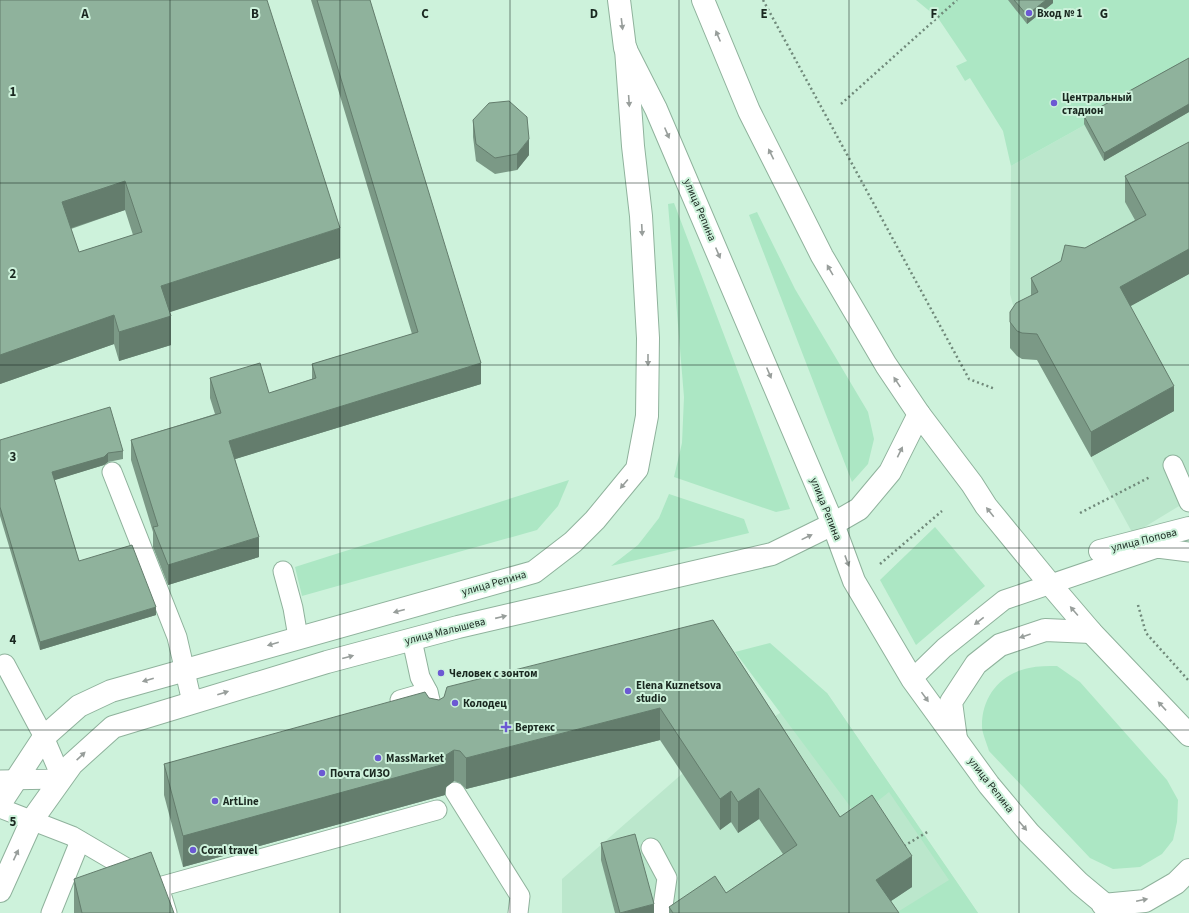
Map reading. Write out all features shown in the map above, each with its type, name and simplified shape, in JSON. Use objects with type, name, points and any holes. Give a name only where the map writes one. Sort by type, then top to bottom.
[{"type":"main road","name":"улица Репина","points":[[298,637],[534,572],[573,542],[595,520],[637,469],[647,416],[648,338],[641,216],[633,146],[626,48],[619,0]]},
{"type":"main road","points":[[703,0],[750,111],[822,256],[886,365],[918,414],[972,484],[986,506],[1050,584],[1091,632],[1189,735]]},
{"type":"main road","name":"улица Репина","points":[[626,48],[656,109],[833,524],[854,581],[912,679],[989,785],[1029,833],[1079,883],[1109,909]]},
{"type":"main road","name":"улица Малышева","points":[[0,891],[32,820],[72,764],[113,727],[327,662],[412,640],[772,554],[833,524],[859,509],[890,472],[918,414]]},
{"type":"main road","name":"улица Попова","points":[[1100,551],[1189,528]]},
{"type":"main road","points":[[956,740],[951,702],[976,664],[1000,645],[1045,630],[1091,632]]},
{"type":"main road","points":[[0,804],[7,780],[44,737],[79,706],[111,691],[298,637]]},
{"type":"main road","points":[[1109,909],[1145,901],[1176,883],[1189,870]]},
{"type":"lane","points":[[1173,465],[1189,502]]},
{"type":"lane","points":[[112,472],[177,637],[192,702]]},
{"type":"lane","points":[[912,679],[944,648],[1004,600],[1157,548],[1189,552]]},
{"type":"lane","points":[[283,571],[293,608],[298,637]]},
{"type":"lane","points":[[412,640],[420,677],[428,692],[436,721]]},
{"type":"lane","points":[[5,664],[44,737],[62,779],[7,780]]},
{"type":"lane","points":[[384,704],[428,692]]},
{"type":"lane","points":[[454,792],[520,896],[518,913]]},
{"type":"lane","points":[[0,808],[80,841],[158,887],[167,913]]},
{"type":"lane","points":[[158,887],[437,810]]},
{"type":"lane","points":[[51,913],[80,841]]},
{"type":"lane","points":[[651,848],[668,878],[662,913]]},
{"type":"path","points":[[763,0],[969,379],[995,388]]},
{"type":"path","points":[[841,104],[957,0]]},
{"type":"path","points":[[1080,513],[1173,465]]},
{"type":"path","points":[[880,564],[942,511]]},
{"type":"path","points":[[1138,605],[1146,633],[1189,681]]},
{"type":"path","points":[[903,847],[929,831]]},
{"type":"shaded area","name":"Центральный стадион","points":[[916,0],[1189,0],[1189,67],[1011,166],[1003,131],[970,78],[965,81],[956,66],[967,61],[938,18]]},
{"type":"shaded area","points":[[1189,67],[1189,500],[1133,534],[1036,357],[1017,356],[1010,348],[1010,337],[1019,326],[1010,294],[1011,166]]},
{"type":"shaded area","points":[[674,203],[790,509],[776,512],[674,477],[682,443],[684,397],[668,204]]},
{"type":"shaded area","points":[[757,212],[795,289],[868,412],[874,439],[868,464],[852,482],[749,215]]},
{"type":"shaded area","points":[[569,480],[558,506],[537,530],[302,596],[295,567]]},
{"type":"shaded area","points":[[669,494],[744,519],[749,533],[611,566],[638,545],[659,518]]},
{"type":"shaded area","points":[[935,527],[985,586],[916,645],[880,580]]},
{"type":"shaded area","points":[[770,643],[827,693],[978,913],[896,913],[949,880],[889,792],[858,817],[735,652]]},
{"type":"shaded area","points":[[1057,666],[1080,682],[1167,780],[1178,800],[1177,822],[1173,840],[1162,854],[1140,867],[1113,869],[1090,858],[989,751],[982,728],[985,706],[994,689],[1001,681],[1019,671],[1036,667]]},
{"type":"shaded area","points":[[804,686],[827,693],[978,913],[562,913],[562,879],[683,773],[780,713]]},
{"type":"building","points":[[0,0],[267,0],[340,228],[161,286],[171,316],[119,332],[114,315],[0,355]],"holes":[[[125,181],[142,232],[79,252],[62,202]]]},
{"type":"building","points":[[317,0],[370,0],[481,363],[229,441],[259,537],[168,565],[153,527],[158,526],[131,440],[221,413],[210,378],[260,363],[269,393],[316,378],[312,364],[418,332]]},
{"type":"building","points":[[1014,0],[1046,0],[1027,15]]},
{"type":"building","points":[[1189,58],[1189,104],[1104,153],[1084,116]]},
{"type":"building","points":[[509,101],[527,117],[529,139],[517,154],[495,158],[476,144],[473,120],[489,103]]},
{"type":"building","points":[[1189,142],[1189,249],[1120,287],[1174,386],[1091,432],[1037,334],[1022,333],[1017,331],[1010,322],[1010,312],[1016,303],[1038,292],[1031,278],[1061,261],[1065,245],[1085,248],[1146,215],[1125,176]]},
{"type":"building","points":[[110,407],[123,451],[108,453],[104,457],[52,472],[79,561],[132,545],[156,607],[40,642],[0,507],[0,440]]},
{"type":"building","points":[[713,620],[840,817],[872,795],[912,856],[876,880],[899,913],[673,913],[669,907],[715,876],[726,893],[797,845],[759,788],[738,802],[731,791],[720,799],[660,708],[466,758],[460,751],[454,750],[446,755],[445,764],[183,836],[164,764],[425,692],[429,698],[439,700],[444,697],[447,687]]},
{"type":"building","points":[[635,834],[654,904],[620,913],[601,843]]},
{"type":"building","points":[[151,852],[174,913],[82,913],[74,879]]},
{"type":"place","name":"Вход № 1","points":[[1029,13]]},
{"type":"place","name":"Центральный стадион","points":[[1054,103]]},
{"type":"place","name":"Человек с зонтом","points":[[441,673]]},
{"type":"place","name":"Elena Kuznetsova studio","points":[[628,691]]},
{"type":"place","name":"Колодец","points":[[455,703]]},
{"type":"place","name":"Вертекс","points":[[506,727]]},
{"type":"place","name":"MassMarket","points":[[378,758]]},
{"type":"place","name":"Почта СИЗО","points":[[322,773]]},
{"type":"place","name":"ArtLine","points":[[215,801]]},
{"type":"place","name":"Coral travel","points":[[193,850]]}]
